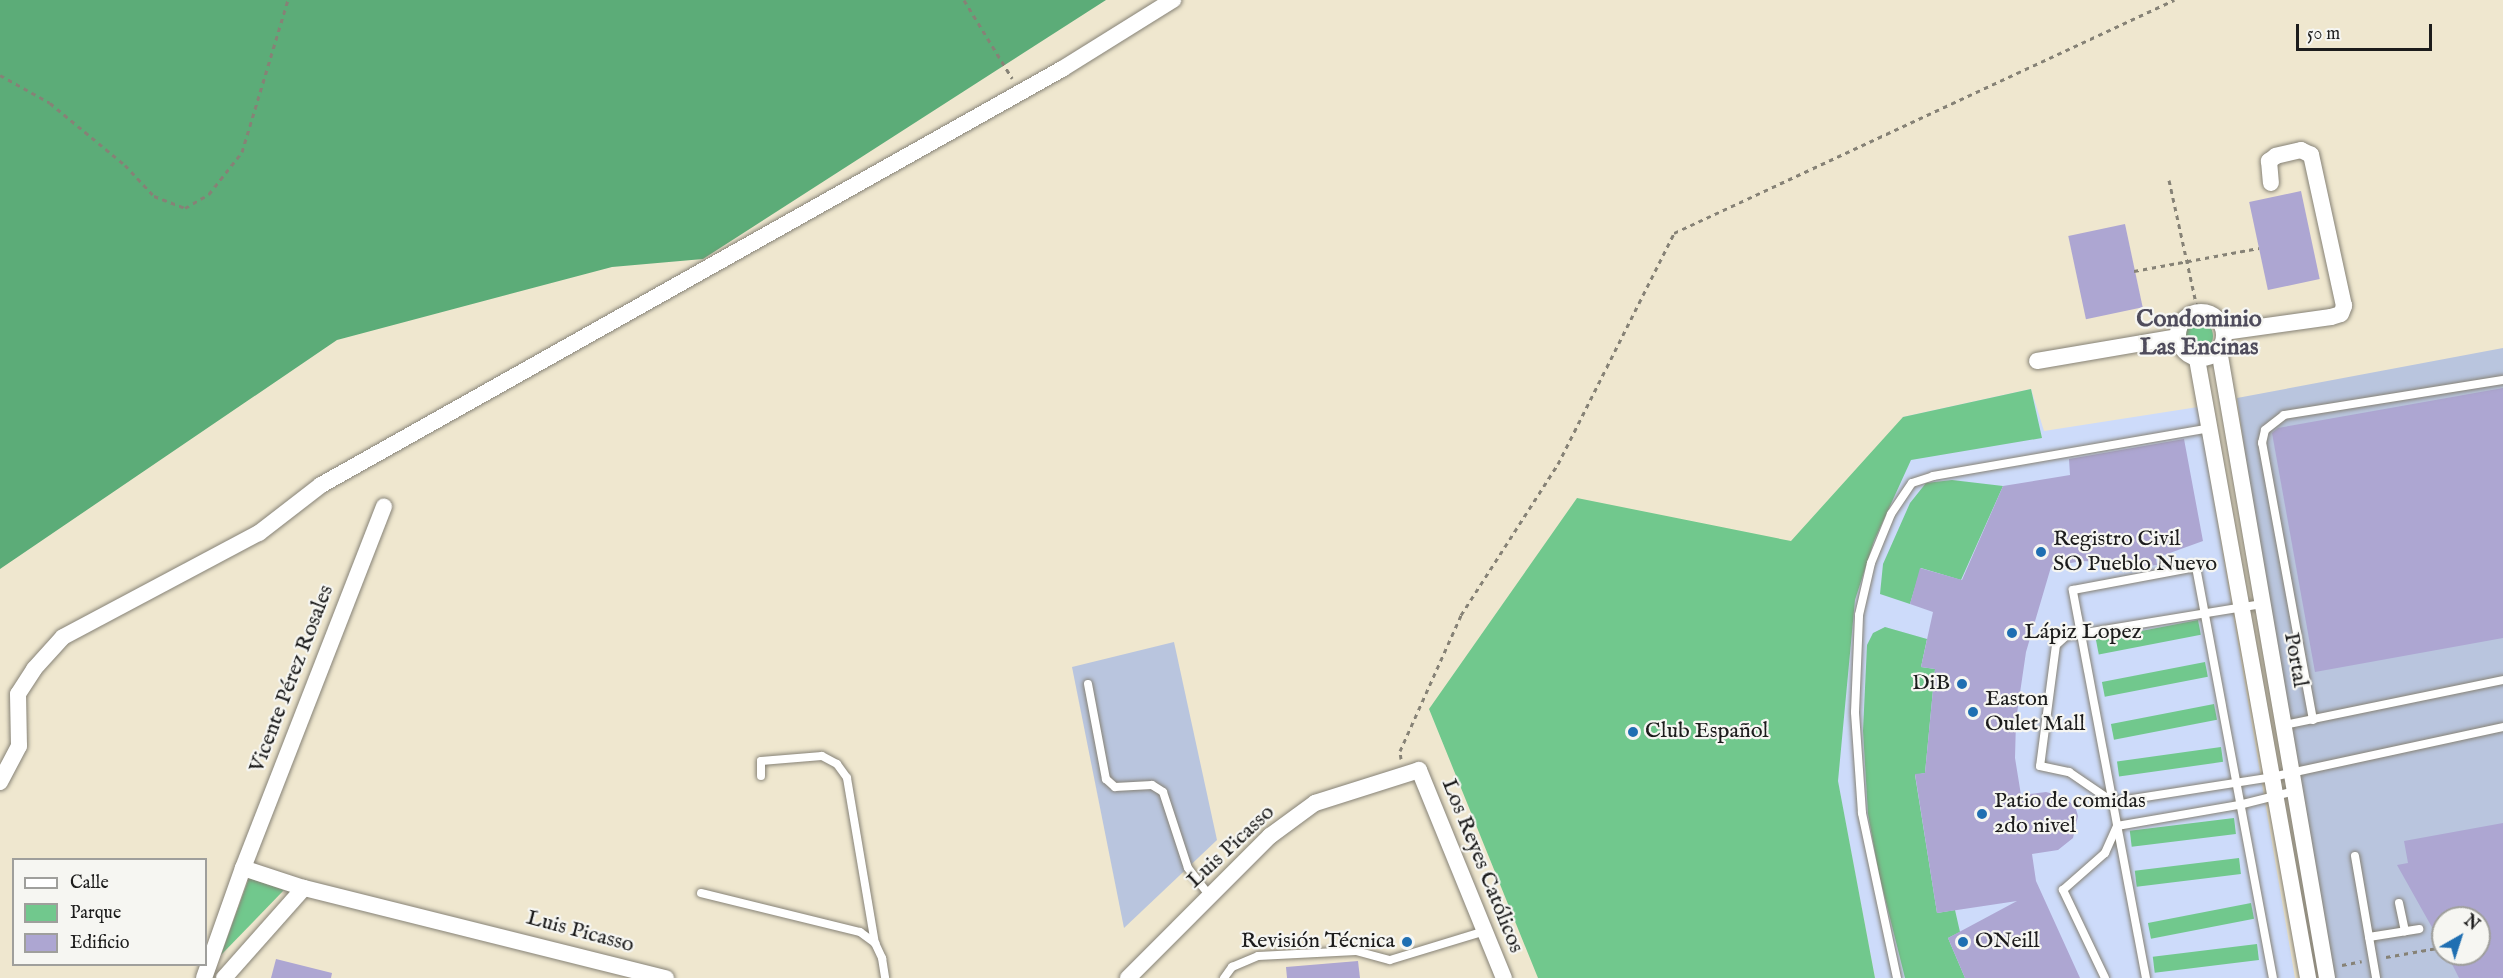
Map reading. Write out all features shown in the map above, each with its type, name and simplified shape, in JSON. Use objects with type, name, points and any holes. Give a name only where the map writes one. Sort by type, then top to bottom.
[{"type":"street","points":[[0,782],[19,746],[18,694],[34,669],[63,637],[259,533],[321,485],[490,387],[642,307],[1020,92],[1173,0]]},
{"type":"street","points":[[2219,350],[2211,357],[2197,359],[2185,353],[2177,337],[2185,318],[2198,312],[2212,315],[2224,332],[2341,314],[2344,306],[2310,155],[2301,150],[2276,156],[2269,161],[2271,183]]},
{"type":"street","name":"Portal","points":[[2224,332],[2219,350],[2327,978]]},
{"type":"street","points":[[2037,361],[2177,337]]},
{"type":"street","name":"Portal","points":[[2197,359],[2308,978]]},
{"type":"street","name":"Vicente Pérez Rosales","points":[[204,978],[243,868],[384,506]]},
{"type":"street","name":"Luis Picasso","points":[[1128,978],[1270,836],[1315,803],[1419,770]]},
{"type":"street","name":"Los Reyes Católicos","points":[[1419,770],[1504,978]]},
{"type":"street","points":[[224,978],[304,888],[243,868]]},
{"type":"street","name":"Luis Picasso","points":[[304,888],[483,930],[666,978]]},
{"type":"lane","points":[[2313,720],[2262,443],[2265,430],[2284,416],[2503,380]]},
{"type":"lane","points":[[1897,978],[1862,813],[1855,712],[1859,615],[1871,563],[1891,513],[1912,483],[1933,476],[2211,428]]},
{"type":"lane","points":[[2146,978],[2117,826],[2084,631],[2073,590],[2196,567],[2273,978]]},
{"type":"lane","points":[[2262,604],[2084,631],[2066,636],[2055,645],[2040,766],[2069,772],[2114,802],[2272,777],[2503,727]]},
{"type":"lane","points":[[2284,725],[2503,680]]},
{"type":"lane","points":[[1088,684],[1106,779],[1115,787],[1152,785],[1163,792],[1188,867],[1210,896]]},
{"type":"lane","points":[[761,776],[762,761],[822,756],[837,764],[847,778],[875,943],[882,958],[885,978]]},
{"type":"lane","points":[[2117,826],[2239,806],[2295,791]]},
{"type":"lane","points":[[2104,978],[2063,890],[2106,854],[2117,826]]},
{"type":"lane","points":[[2355,856],[2376,978]]},
{"type":"lane","points":[[701,893],[861,932],[875,943]]},
{"type":"lane","points":[[2399,903],[2405,931]]},
{"type":"lane","points":[[2369,937],[2419,929]]},
{"type":"lane","points":[[1224,978],[1232,967],[1258,956],[1356,951],[1390,960],[1485,931]]},
{"type":"path","points":[[0,75],[50,103],[125,165],[154,196],[185,208],[209,194],[242,152],[288,0]]},
{"type":"path","points":[[964,0],[1020,92]]},
{"type":"path","points":[[1400,751],[1461,615],[1558,464],[1674,233],[2174,0]]},
{"type":"path","points":[[2169,180],[2184,261],[2198,312]]},
{"type":"path","points":[[2134,271],[2259,248]]},
{"type":"shaded area","points":[[2503,348],[2503,978],[2333,978],[2284,725],[2237,398]]},
{"type":"shaded area","points":[[2031,389],[2044,431],[2198,407],[2295,978],[1875,978],[1809,631],[1903,417]]},
{"type":"shaded area","points":[[1174,642],[1217,840],[1124,928],[1072,667]]},
{"type":"green space","points":[[0,0],[1106,0],[703,259],[612,267],[337,340],[0,569]]},
{"type":"green space","points":[[2197,320],[2208,325],[2213,336],[2208,347],[2197,352],[2186,347],[2181,336],[2186,325]]},
{"type":"green space","name":"Club Español","points":[[2031,389],[2042,438],[1911,460],[1874,541],[1855,600],[1838,781],[1875,978],[1538,978],[1429,709],[1577,498],[1791,541],[1903,417]]},
{"type":"green space","points":[[1952,480],[2003,486],[1961,580],[1921,568],[1910,604],[1880,594],[1883,564],[1910,503],[1926,483]]},
{"type":"green space","points":[[2198,620],[2201,635],[2099,655],[2096,640]]},
{"type":"green space","points":[[1885,627],[1927,639],[1921,667],[1935,669],[1925,773],[1915,775],[1937,913],[1955,910],[1960,932],[1948,938],[1965,978],[1905,978],[1879,874],[1868,814],[1863,731],[1867,645],[1873,633]]},
{"type":"green space","points":[[2205,662],[2208,677],[2105,697],[2102,682]]},
{"type":"green space","points":[[2214,704],[2217,720],[2114,740],[2111,724]]},
{"type":"green space","points":[[2221,747],[2223,762],[2119,776],[2117,762]]},
{"type":"green space","points":[[2234,818],[2236,834],[2132,847],[2130,831]]},
{"type":"green space","points":[[2239,858],[2241,874],[2137,887],[2135,871]]},
{"type":"green space","points":[[249,878],[284,890],[221,955]]},
{"type":"green space","points":[[2251,903],[2254,919],[2151,939],[2148,923]]},
{"type":"green space","points":[[2257,944],[2259,960],[2155,973],[2153,957]]},
{"type":"building","points":[[2301,191],[2320,279],[2268,290],[2249,202]]},
{"type":"building","points":[[2125,224],[2143,307],[2086,319],[2068,236]]},
{"type":"building","points":[[2503,388],[2503,638],[2315,672],[2272,433],[2278,428]]},
{"type":"building","name":"Easton Oulet Mall","points":[[2184,439],[2203,541],[2156,558],[2157,565],[2131,568],[2130,563],[2081,561],[2051,567],[2026,652],[2016,720],[2015,758],[2021,795],[2046,792],[2061,796],[2075,806],[2078,816],[2073,838],[2058,850],[2032,854],[2036,881],[2080,978],[1965,978],[1948,938],[2017,901],[1937,913],[1915,774],[1925,773],[1935,669],[1921,667],[1933,612],[1910,604],[1920,568],[1962,580],[2003,486],[2070,475],[2069,459]]},
{"type":"building","points":[[2503,823],[2503,978],[2459,978],[2453,966],[2491,966],[2491,906],[2431,906],[2431,926],[2397,865],[2408,863],[2404,841]]},
{"type":"building","points":[[276,959],[332,973],[331,978],[271,978]]},
{"type":"building","points":[[1358,961],[1360,978],[1287,978],[1286,967]]},
{"type":"place","name":"Registro Civil SO Pueblo Nuevo","points":[[2041,552]]},
{"type":"place","name":"Lápiz Lopez","points":[[2012,633]]},
{"type":"place","name":"DiB","points":[[1962,684]]},
{"type":"place","name":"Easton Oulet Mall","points":[[1973,712]]},
{"type":"place","name":"Club Español","points":[[1633,732]]},
{"type":"place","name":"Patio de comidas 2do nivel","points":[[1982,814]]},
{"type":"place","name":"Revisión Técnica","points":[[1407,942]]},
{"type":"place","name":"ONeill","points":[[1963,942]]},
{"type":"district","name":"Condominio Las Encinas","points":[[2199,334]]}]
